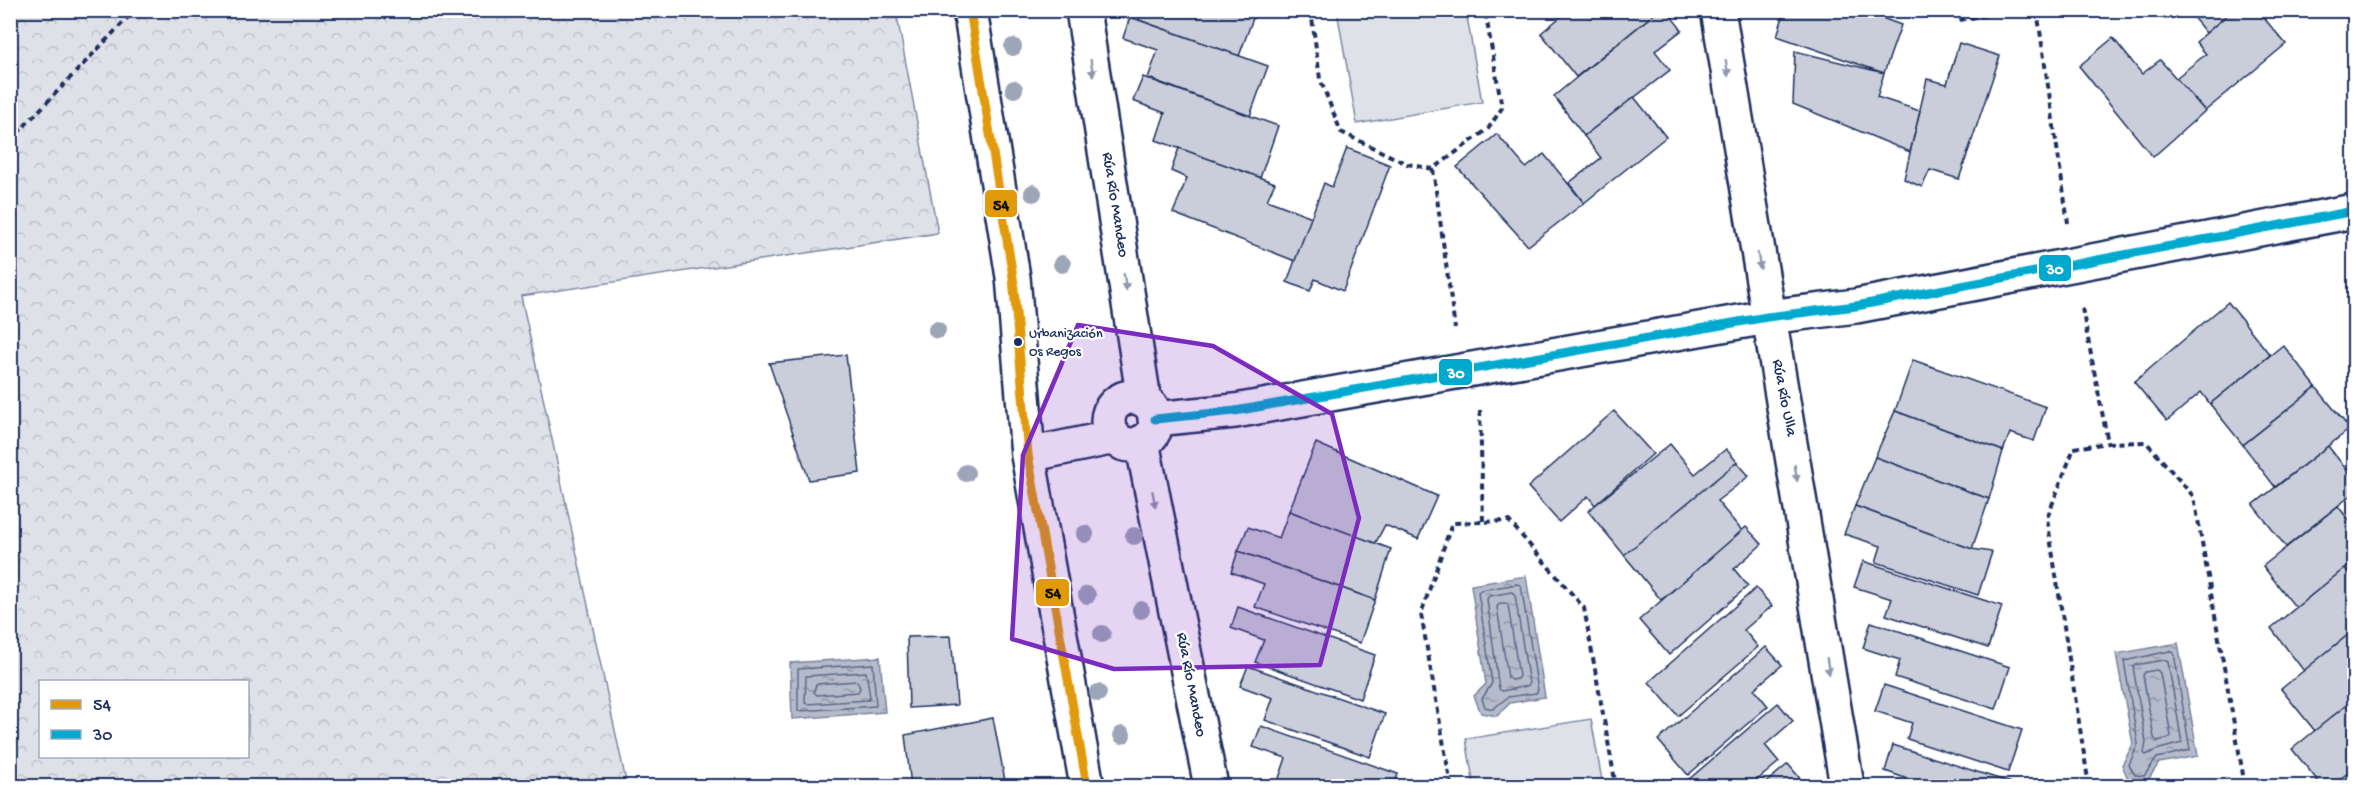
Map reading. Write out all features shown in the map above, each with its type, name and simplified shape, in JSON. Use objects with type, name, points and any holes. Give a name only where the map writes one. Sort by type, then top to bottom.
[{"type":"street","points":[[970,10],[1013,277],[1028,455],[1088,786]]},
{"type":"street","name":"Rúa Río Mandeo","points":[[1083,10],[1139,424],[1211,786]]},
{"type":"street","name":"Rúa Río Ulla","points":[[1718,10],[1767,317],[1787,415],[1847,786]]},
{"type":"street","points":[[1028,455],[1139,424],[1235,411],[1767,317],[1856,306],[2355,211]]},
{"type":"path","points":[[10,141],[135,10]]},
{"type":"path","points":[[1311,10],[1320,79],[1341,132],[1407,164],[1433,169],[1488,129],[1502,108],[1485,10]]},
{"type":"path","points":[[1957,10],[1959,20],[2017,10]]},
{"type":"path","points":[[2037,10],[2074,265],[2108,443]]},
{"type":"path","points":[[1433,169],[1470,370],[1483,521]]},
{"type":"path","points":[[2089,786],[2047,518],[2074,448],[2108,443],[2146,442],[2194,497],[2245,786]]},
{"type":"path","points":[[1451,786],[1421,614],[1452,523],[1483,521],[1509,521],[1584,608],[1616,786]]},
{"type":"highlighted area","points":[[1078,325],[1213,346],[1332,414],[1359,518],[1320,665],[1114,669],[1012,639],[1023,455]]},
{"type":"green space","points":[[20,10],[896,11],[938,233],[521,296],[627,786],[11,786],[10,19]]},
{"type":"green space","points":[[1337,11],[1466,11],[1482,102],[1357,124]]},
{"type":"green space","points":[[1591,719],[1603,786],[1474,786],[1466,739]]},
{"type":"water","points":[[1526,576],[1545,697],[1510,703],[1497,716],[1481,713],[1474,696],[1486,684],[1471,585]]},
{"type":"water","points":[[2178,643],[2198,756],[2159,763],[2146,783],[2129,781],[2122,765],[2133,744],[2116,654]]},
{"type":"water","points":[[880,657],[885,712],[792,719],[790,663]]},
{"type":"building","points":[[1142,10],[1256,10],[1239,56],[1139,20]]},
{"type":"building","points":[[1569,10],[1659,10],[1576,77],[1541,33]]},
{"type":"building","points":[[1659,10],[1666,10],[1682,30],[1655,51],[1670,70],[1584,136],[1554,96]]},
{"type":"building","points":[[1785,10],[1860,10],[1901,25],[1884,73],[1777,36]]},
{"type":"building","points":[[2187,10],[2233,10],[2206,33]]},
{"type":"building","points":[[2233,10],[2257,10],[2286,44],[2205,111],[2176,78],[2206,54],[2196,42]]},
{"type":"building","points":[[1130,17],[1268,66],[1250,116],[1148,78],[1158,50],[1123,38]]},
{"type":"building","points":[[2113,38],[2142,74],[2160,60],[2205,111],[2153,157],[2079,66]]},
{"type":"building","points":[[1959,43],[2000,56],[1959,179],[1930,170],[1922,187],[1904,179],[1927,79],[1947,84]]},
{"type":"building","points":[[1795,51],[1884,73],[1877,97],[1920,111],[1910,152],[1793,104]]},
{"type":"building","points":[[1143,77],[1278,126],[1260,178],[1156,140],[1165,113],[1133,101]]},
{"type":"building","points":[[1634,97],[1666,137],[1584,203],[1569,183],[1601,158],[1584,136]]},
{"type":"building","points":[[1497,134],[1526,168],[1544,154],[1584,203],[1528,246],[1457,167]]},
{"type":"building","points":[[1179,148],[1275,183],[1267,200],[1312,217],[1295,261],[1173,213],[1187,178],[1171,171]]},
{"type":"building","points":[[1347,148],[1390,165],[1343,291],[1315,279],[1310,291],[1287,282],[1324,183],[1332,187]]},
{"type":"building","points":[[2228,302],[2270,355],[2210,404],[2201,392],[2167,421],[2134,382]]},
{"type":"building","points":[[2283,345],[2316,387],[2243,445],[2210,404]]},
{"type":"building","points":[[846,355],[860,473],[809,480],[769,363]]},
{"type":"building","points":[[1913,360],[2046,407],[2034,441],[2010,433],[2003,451],[1895,411]]},
{"type":"building","points":[[2316,387],[2350,429],[2275,487],[2243,445]]},
{"type":"building","points":[[1614,411],[1653,454],[1595,505],[1588,496],[1559,522],[1528,487]]},
{"type":"building","points":[[1895,411],[2003,451],[1989,499],[1875,457]]},
{"type":"building","points":[[1316,443],[1437,496],[1418,539],[1385,525],[1375,544],[1289,511]]},
{"type":"building","points":[[1670,444],[1695,474],[1726,449],[1738,463],[1625,556],[1588,511]]},
{"type":"building","points":[[2328,446],[2354,479],[2354,493],[2286,547],[2253,505]]},
{"type":"building","points":[[1875,457],[1989,499],[1972,549],[1855,506]]},
{"type":"building","points":[[1737,462],[1749,476],[1717,501],[1743,532],[1661,600],[1624,555]]},
{"type":"building","points":[[1855,506],[1972,549],[1992,552],[1978,595],[1876,562],[1881,546],[1844,534]]},
{"type":"building","points":[[2338,506],[2354,527],[2354,561],[2296,608],[2263,566]]},
{"type":"building","points":[[1289,511],[1391,549],[1375,600],[1238,551],[1248,527],[1279,538]]},
{"type":"building","points":[[1746,527],[1762,544],[1734,569],[1748,586],[1669,655],[1639,620]]},
{"type":"building","points":[[1238,551],[1375,600],[1360,643],[1255,607],[1264,584],[1231,572]]},
{"type":"building","points":[[1863,561],[2002,606],[1988,648],[1886,615],[1892,599],[1854,587]]},
{"type":"building","points":[[2345,568],[2354,580],[2354,630],[2304,671],[2271,628]]},
{"type":"building","points":[[1756,588],[1772,606],[1744,630],[1758,647],[1678,716],[1649,682]]},
{"type":"building","points":[[1238,607],[1375,655],[1360,699],[1255,662],[1264,640],[1231,628]]},
{"type":"building","points":[[1871,622],[2010,667],[1996,709],[1895,677],[1900,660],[1863,648]]},
{"type":"building","points":[[2354,630],[2354,699],[2315,731],[2281,689]]},
{"type":"building","points":[[951,636],[957,705],[909,708],[907,637]]},
{"type":"building","points":[[1766,647],[1782,665],[1754,689],[1768,706],[1688,775],[1658,740]]},
{"type":"building","points":[[1248,666],[1385,714],[1370,757],[1265,720],[1273,698],[1240,686]]},
{"type":"building","points":[[1884,685],[2022,730],[2008,772],[1907,739],[1912,723],[1875,711]]},
{"type":"building","points":[[2354,699],[2354,768],[2332,786],[2322,786],[2292,749]]},
{"type":"building","points":[[1778,703],[1793,721],[1765,745],[1779,762],[1750,786],[1681,786]]},
{"type":"building","points":[[993,718],[1006,786],[911,786],[905,735]]},
{"type":"building","points":[[1261,726],[1398,774],[1394,786],[1294,786],[1278,781],[1286,758],[1253,747]]},
{"type":"building","points":[[1893,745],[2021,786],[1921,786],[1922,784],[1885,771]]},
{"type":"building","points":[[1788,764],[1803,782],[1798,786],[1762,786]]},
{"type":"building","points":[[2354,768],[2354,786],[2332,786]]},
{"type":"transit line","name":"54","points":[[970,10],[1013,277],[1028,455],[1087,786]]},
{"type":"transit line","name":"30","points":[[1155,419],[1235,411],[1767,317],[1856,306],[2354,211]]},
{"type":"place","name":"Urbanización Os Regos","points":[[1018,342]]}]
